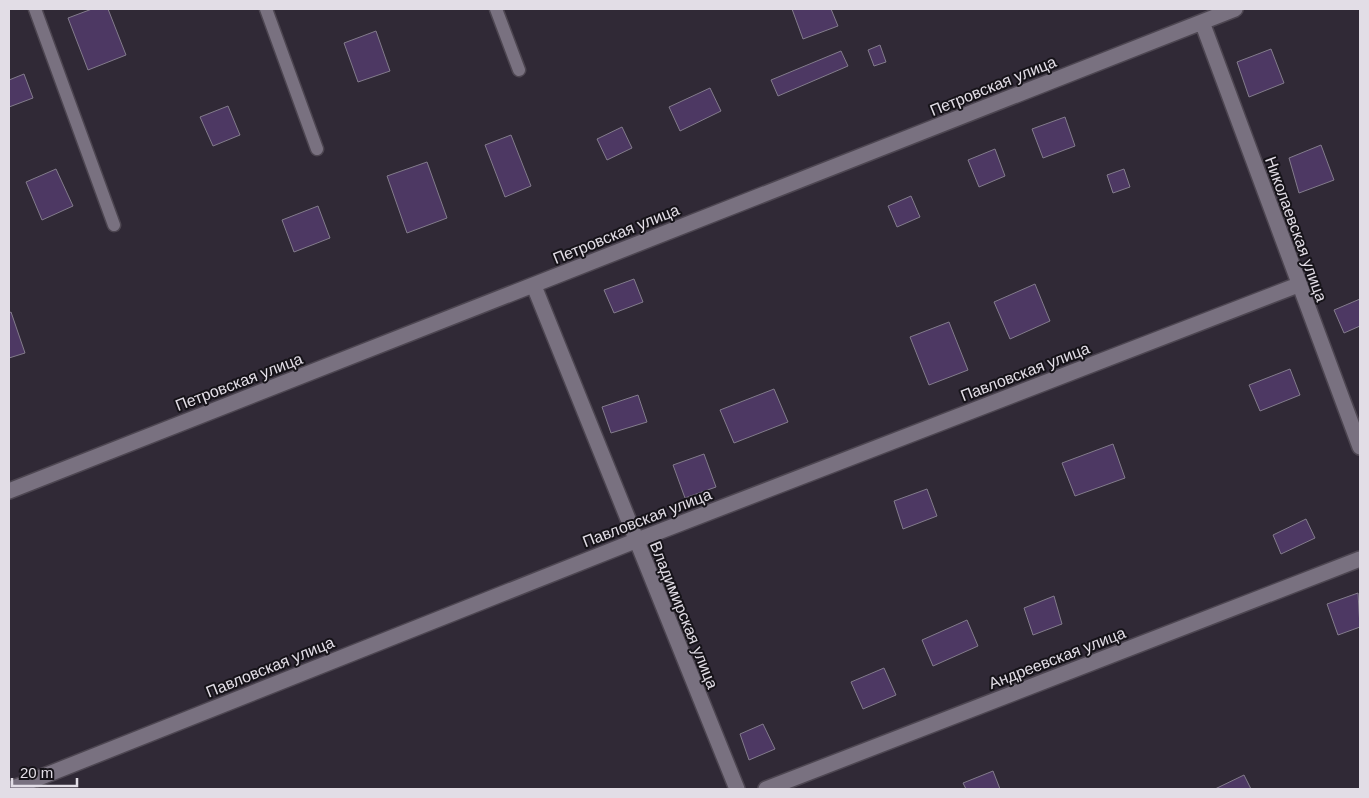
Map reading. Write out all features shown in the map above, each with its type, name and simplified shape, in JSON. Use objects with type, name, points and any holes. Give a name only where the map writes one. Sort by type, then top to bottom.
[{"type":"street","name":"Петровская улица","points":[[9,491],[1235,9]]},
{"type":"street","name":"Николаевская улица","points":[[1202,22],[1298,285],[1360,447]]},
{"type":"street","name":"Павловская улица","points":[[11,789],[635,541],[1298,285]]},
{"type":"street","name":"Владимирская улица","points":[[534,286],[635,541],[737,789]]},
{"type":"street","name":"Андреевская улица","points":[[766,789],[1360,559]]},
{"type":"lane","points":[[35,9],[114,225]]},
{"type":"lane","points":[[266,9],[317,149]]},
{"type":"lane","points":[[496,9],[519,70]]},
{"type":"building","points":[[92,9],[108,9],[126,55],[88,70],[68,18]]},
{"type":"building","points":[[792,9],[831,9],[838,26],[803,39]]},
{"type":"building","points":[[376,31],[390,71],[358,82],[344,43]]},
{"type":"building","points":[[880,45],[886,62],[874,66],[868,50]]},
{"type":"building","points":[[1271,49],[1284,83],[1249,97],[1237,62]]},
{"type":"building","points":[[841,51],[848,66],[778,96],[771,80]]},
{"type":"building","points":[[24,74],[33,98],[9,107],[9,80]]},
{"type":"building","points":[[710,88],[721,111],[680,131],[669,107]]},
{"type":"building","points":[[228,106],[240,135],[213,146],[200,117]]},
{"type":"building","points":[[1065,117],[1075,146],[1043,158],[1032,129]]},
{"type":"building","points":[[622,127],[632,148],[607,160],[597,139]]},
{"type":"building","points":[[511,135],[531,186],[505,197],[485,145]]},
{"type":"building","points":[[1321,145],[1334,180],[1299,193],[1289,158]]},
{"type":"building","points":[[995,149],[1005,176],[979,187],[968,160]]},
{"type":"building","points":[[427,162],[447,218],[407,233],[387,176]]},
{"type":"building","points":[[56,169],[73,206],[42,220],[26,182]]},
{"type":"building","points":[[1124,169],[1130,187],[1113,193],[1107,175]]},
{"type":"building","points":[[911,196],[920,217],[897,227],[888,206]]},
{"type":"building","points":[[318,206],[330,238],[294,252],[282,220]]},
{"type":"building","points":[[634,279],[643,302],[614,313],[604,290]]},
{"type":"building","points":[[1035,284],[1050,321],[1010,339],[994,302]]},
{"type":"building","points":[[1360,299],[1360,326],[1344,333],[1334,310]]},
{"type":"building","points":[[11,312],[25,353],[9,358],[9,313]]},
{"type":"building","points":[[949,322],[968,370],[929,385],[910,337]]},
{"type":"building","points":[[1290,369],[1300,395],[1260,411],[1249,385]]},
{"type":"building","points":[[774,389],[788,422],[734,443],[720,410]]},
{"type":"building","points":[[638,395],[647,422],[611,433],[602,407]]},
{"type":"building","points":[[1113,444],[1125,478],[1075,496],[1062,463]]},
{"type":"building","points":[[704,454],[716,487],[685,498],[673,465]]},
{"type":"building","points":[[927,489],[937,516],[903,529],[894,501]]},
{"type":"building","points":[[1306,519],[1315,538],[1281,554],[1273,535]]},
{"type":"building","points":[[1358,593],[1360,627],[1338,635],[1327,604]]},
{"type":"building","points":[[1054,596],[1062,624],[1033,635],[1024,608]]},
{"type":"building","points":[[967,620],[978,646],[933,666],[922,640]]},
{"type":"building","points":[[884,668],[896,695],[863,709],[851,682]]},
{"type":"building","points":[[763,724],[775,749],[749,760],[740,734]]},
{"type":"building","points":[[993,771],[1000,789],[966,789],[963,783]]},
{"type":"building","points":[[1244,775],[1251,789],[1215,789]]}]
